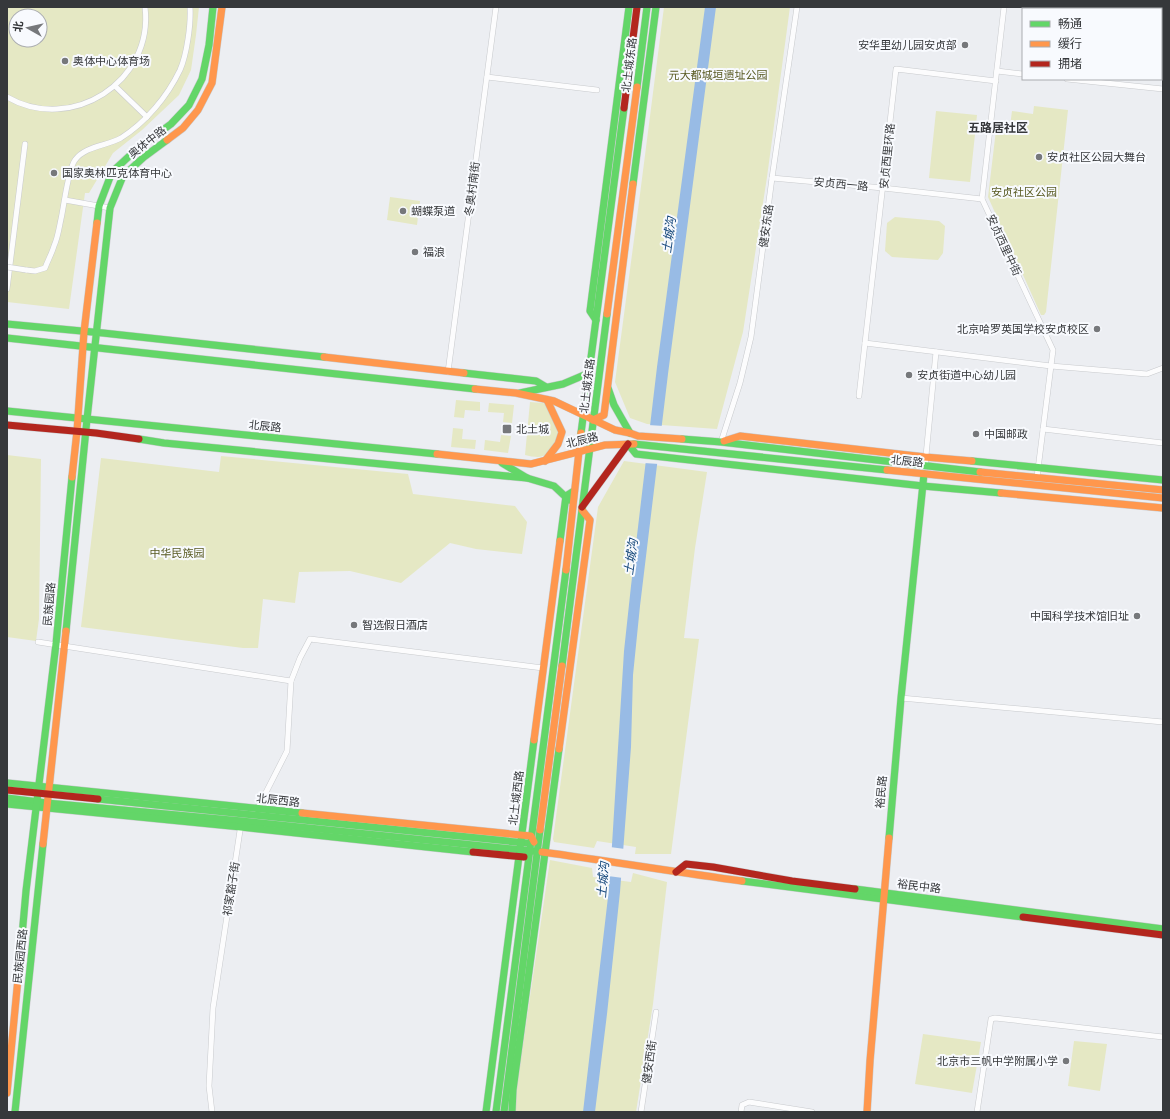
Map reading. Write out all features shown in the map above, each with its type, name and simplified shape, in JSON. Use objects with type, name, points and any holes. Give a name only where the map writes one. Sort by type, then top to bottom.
[{"type":"main road","name":"奥体中路","points":[[77,418],[84,332],[99,206],[112,172],[137,149],[171,124],[189,105],[202,79],[209,45],[213,7]]},
{"type":"main road","name":"奥体中路","points":[[88,419],[110,208],[123,176],[144,157],[183,128],[198,110],[212,82],[222,7]]},
{"type":"main road","name":"北土城东路","points":[[596,320],[590,311],[629,7]]},
{"type":"main road","name":"北土城东路","points":[[579,452],[637,7]]},
{"type":"main road","name":"北土城东路","points":[[594,420],[647,7]]},
{"type":"main road","name":"北土城东路","points":[[594,420],[604,415],[656,7]]},
{"type":"main road","points":[[602,220],[619,222]]},
{"type":"main road","points":[[7,324],[97,332],[536,381],[546,387]]},
{"type":"main road","name":"北辰路","points":[[7,338],[517,393],[554,401],[615,430],[638,436],[721,442],[924,466],[1163,490]]},
{"type":"main road","points":[[600,372],[614,405],[630,433]]},
{"type":"main road","points":[[517,393],[563,384],[589,373]]},
{"type":"main road","points":[[545,461],[562,438],[562,432],[547,400]]},
{"type":"main road","name":"北辰路","points":[[7,411],[531,464],[604,445],[637,444],[1163,498]]},
{"type":"main road","name":"民族园路","points":[[39,790],[56,644],[77,431],[77,418]]},
{"type":"main road","name":"民族园路","points":[[48,791],[65,646],[88,419]]},
{"type":"main road","points":[[512,1112],[582,508],[594,420]]},
{"type":"main road","points":[[7,425],[87,432],[164,443],[527,478],[554,486],[573,503]]},
{"type":"main road","name":"北辰路","points":[[721,442],[740,436],[925,457],[1163,480]]},
{"type":"main road","points":[[582,508],[628,444]]},
{"type":"main road","name":"北辰路","points":[[628,444],[636,454],[923,486],[1163,508]]},
{"type":"main road","name":"北土城西路","points":[[528,858],[561,609],[579,452]]},
{"type":"main road","points":[[500,462],[527,478]]},
{"type":"main road","name":"裕民路","points":[[867,1112],[883,896],[901,698],[924,474]]},
{"type":"main road","points":[[566,496],[574,491]]},
{"type":"main road","name":"北土城西路","points":[[486,1112],[566,496]]},
{"type":"main road","name":"北辰西路","points":[[7,783],[39,790],[256,812],[530,843]]},
{"type":"main road","name":"北辰西路","points":[[7,790],[39,790]]},
{"type":"main road","name":"民族园西路","points":[[7,1092],[26,892],[39,790]]},
{"type":"main road","name":"民族园西路","points":[[15,1112],[48,791]]},
{"type":"main road","name":"北辰西路","points":[[7,798],[37,805]]},
{"type":"main road","name":"北辰西路","points":[[7,804],[37,805],[241,824],[445,845],[528,858]]},
{"type":"main road","points":[[530,843],[542,851]]},
{"type":"main road","points":[[530,843],[542,851]]},
{"type":"main road","name":"北辰西路","points":[[445,845],[530,843]]},
{"type":"main road","points":[[496,1112],[528,858],[542,851]]},
{"type":"main road","points":[[504,1112],[542,851]]},
{"type":"main road","name":"裕民中路","points":[[542,851],[676,872],[1163,929]]},
{"type":"main road","name":"裕民中路","points":[[676,872],[686,864],[713,866],[883,896],[1163,935]]},
{"type":"street","points":[[7,97],[22,104],[44,109],[76,106],[97,98],[115,86],[129,70],[139,51],[144,31],[145,7]]},
{"type":"street","points":[[7,266],[35,271],[44,268],[55,244],[74,160],[98,146],[120,138],[147,117],[166,94],[180,69],[189,39],[190,7]]},
{"type":"street","name":"冬奥村南街","points":[[448,372],[496,7]]},
{"type":"street","name":"健安东路","points":[[721,442],[740,383],[751,337],[797,7]]},
{"type":"street","points":[[982,198],[1004,7]]},
{"type":"street","name":"安贞西里环路","points":[[859,396],[896,69],[996,81]]},
{"type":"street","points":[[997,71],[1022,74]]},
{"type":"street","points":[[487,77],[597,90]]},
{"type":"street","points":[[1077,80],[1163,89]]},
{"type":"street","points":[[115,86],[147,117]]},
{"type":"street","points":[[7,289],[25,144]]},
{"type":"street","name":"安贞西一路","points":[[772,178],[982,198]]},
{"type":"street","name":"安贞西里中街","points":[[982,198],[1053,350],[1036,477]]},
{"type":"street","points":[[65,200],[110,208]]},
{"type":"street","points":[[865,343],[1051,366],[1147,374],[1163,368]]},
{"type":"street","points":[[924,466],[936,352]]},
{"type":"street","points":[[1043,429],[1163,443]]},
{"type":"street","points":[[241,824],[256,812],[287,750],[291,681],[300,658],[310,640],[543,668]]},
{"type":"street","points":[[38,642],[291,681]]},
{"type":"street","points":[[901,698],[1163,722]]},
{"type":"street","name":"祁家豁子街","points":[[212,1112],[209,1086],[213,1008],[241,824]]},
{"type":"street","name":"健安西街","points":[[641,1112],[656,1012]]},
{"type":"street","points":[[977,1112],[991,1019],[995,1018],[1163,1037]]},
{"type":"street","points":[[741,1112],[742,1105],[748,1102],[812,1112]]},
{"type":"green space","name":"国家奥林匹克体育中心","points":[[7,7],[199,7],[191,70],[179,95],[142,130],[113,153],[89,193],[85,193],[69,309],[7,302]]},
{"type":"green space","name":"元大都城垣遗址公园","points":[[664,7],[790,7],[767,177],[743,332],[717,429],[647,424],[630,418],[615,382]]},
{"type":"green space","name":"安贞社区公园","points":[[1034,106],[1068,110],[1046,312],[1044,315],[1041,315],[988,197],[996,130],[1010,126],[1012,111],[1033,114]]},
{"type":"green space","points":[[936,111],[977,115],[970,182],[929,178]]},
{"type":"green space","name":"蝴蝶泵道","points":[[390,197],[420,201],[417,225],[387,220]]},
{"type":"green space","points":[[895,217],[939,221],[945,226],[943,253],[938,260],[892,257],[885,251],[887,223]]},
{"type":"green space","points":[[456,400],[480,402],[480,411],[465,410],[464,418],[454,417]]},
{"type":"green space","points":[[530,402],[548,405],[561,432],[552,448],[546,454],[536,457],[525,455]]},
{"type":"green space","points":[[489,403],[514,405],[512,423],[503,422],[504,413],[488,412]]},
{"type":"green space","points":[[453,428],[463,429],[462,439],[476,440],[475,449],[451,447]]},
{"type":"green space","points":[[501,435],[511,436],[508,453],[484,450],[485,440],[500,442]]},
{"type":"green space","points":[[7,455],[41,459],[39,619],[36,641],[7,637]]},
{"type":"green space","name":"中华民族园","points":[[221,456],[408,474],[413,494],[515,506],[527,522],[522,554],[476,549],[450,543],[401,583],[350,571],[299,572],[295,603],[263,599],[258,648],[243,648],[81,627],[101,458],[219,472]]},
{"type":"green space","points":[[624,461],[707,472],[695,548],[684,638],[699,639],[671,854],[635,854],[636,847],[597,841],[594,848],[554,842],[553,839],[598,507]]},
{"type":"green space","points":[[550,860],[592,868],[593,877],[631,882],[633,873],[667,882],[653,1004],[636,1112],[515,1112],[517,1086]]},
{"type":"green space","points":[[923,1034],[981,1042],[972,1093],[915,1084]]},
{"type":"green space","points":[[1074,1041],[1107,1044],[1100,1091],[1068,1086]]},
{"type":"water","points":[[705,7],[716,7],[668,374],[640,606],[633,675],[631,747],[620,892],[607,1014],[595,1112],[583,1112],[608,897],[624,651],[631,586],[657,367]]},
{"type":"pier","points":[[648,425],[664,426],[659,464],[644,463]]},
{"type":"pier","points":[[610,847],[625,849],[623,878],[608,876]]},
{"type":"traffic: fast","points":[[97,223],[99,206],[112,172],[137,149],[171,124],[189,105],[202,79],[209,45],[213,7]]},
{"type":"traffic: fast","points":[[596,320],[590,311],[629,7]]},
{"type":"traffic: fast","points":[[637,87],[647,7]]},
{"type":"traffic: fast","points":[[633,184],[656,7]]},
{"type":"traffic: fast","points":[[581,433],[624,108]]},
{"type":"traffic: fast","points":[[66,631],[110,208],[123,176],[144,157],[167,140]]},
{"type":"traffic: fast","points":[[562,666],[607,314]]},
{"type":"traffic: fast","points":[[7,324],[324,357]]},
{"type":"traffic: fast","points":[[7,338],[475,389]]},
{"type":"traffic: fast","points":[[464,373],[536,381],[546,387]]},
{"type":"traffic: fast","points":[[520,393],[563,384],[589,373]]},
{"type":"traffic: fast","points":[[608,388],[614,405],[630,433]]},
{"type":"traffic: fast","points":[[7,411],[437,454]]},
{"type":"traffic: fast","points":[[139,439],[164,443],[527,478]]},
{"type":"traffic: fast","points":[[682,439],[721,442],[980,472]]},
{"type":"traffic: fast","points":[[628,444],[636,454],[923,486],[1001,493]]},
{"type":"traffic: fast","points":[[634,444],[887,470]]},
{"type":"traffic: fast","points":[[972,461],[1163,480]]},
{"type":"traffic: fast","points":[[502,463],[527,478],[554,486],[569,500]]},
{"type":"traffic: fast","points":[[889,838],[901,698],[924,474]]},
{"type":"traffic: fast","points":[[21,947],[26,891],[56,644],[72,477]]},
{"type":"traffic: fast","points":[[560,541],[566,496],[574,491]]},
{"type":"traffic: fast","points":[[496,1112],[566,570]]},
{"type":"traffic: fast","points":[[486,1112],[534,740]]},
{"type":"traffic: fast","points":[[512,1112],[513,1090],[559,749]]},
{"type":"traffic: fast","points":[[7,783],[302,813]]},
{"type":"traffic: fast","points":[[7,798],[542,852]]},
{"type":"traffic: fast","points":[[98,799],[526,843]]},
{"type":"traffic: fast","points":[[7,804],[473,852]]},
{"type":"traffic: fast","points":[[504,1112],[540,830]]},
{"type":"traffic: fast","points":[[15,1112],[43,844]]},
{"type":"traffic: fast","points":[[742,881],[1023,917]]},
{"type":"traffic: fast","points":[[855,889],[1163,929]]},
{"type":"traffic: slow","points":[[167,140],[183,128],[198,110],[212,83],[222,7]]},
{"type":"traffic: slow","points":[[607,314],[637,87]]},
{"type":"traffic: slow","points":[[593,420],[604,415],[633,184]]},
{"type":"traffic: slow","points":[[72,477],[84,332],[97,223]]},
{"type":"traffic: slow","points":[[324,357],[464,373]]},
{"type":"traffic: slow","points":[[475,389],[516,393],[554,401],[615,430],[638,436],[682,439]]},
{"type":"traffic: slow","points":[[545,461],[558,444],[562,432],[547,400]]},
{"type":"traffic: slow","points":[[566,570],[581,433]]},
{"type":"traffic: slow","points":[[724,441],[740,436],[972,461]]},
{"type":"traffic: slow","points":[[437,454],[531,464],[605,445],[634,444]]},
{"type":"traffic: slow","points":[[887,470],[1163,498]]},
{"type":"traffic: slow","points":[[980,472],[1163,490]]},
{"type":"traffic: slow","points":[[1001,493],[1163,508]]},
{"type":"traffic: slow","points":[[559,749],[590,520],[582,510]]},
{"type":"traffic: slow","points":[[534,740],[560,541]]},
{"type":"traffic: slow","points":[[43,844],[66,631]]},
{"type":"traffic: slow","points":[[540,830],[562,666]]},
{"type":"traffic: slow","points":[[302,813],[531,836],[534,842]]},
{"type":"traffic: slow","points":[[867,1112],[889,838]]},
{"type":"traffic: slow","points":[[542,852],[742,881]]},
{"type":"traffic: slow","points":[[7,1093],[21,947]]},
{"type":"traffic: jam","points":[[624,108],[637,7]]},
{"type":"traffic: jam","points":[[7,425],[96,433],[139,439]]},
{"type":"traffic: jam","points":[[582,507],[628,444]]},
{"type":"traffic: jam","points":[[7,790],[98,799]]},
{"type":"traffic: jam","points":[[473,852],[524,857]]},
{"type":"traffic: jam","points":[[676,872],[686,864],[713,867],[792,881],[855,889]]},
{"type":"traffic: jam","points":[[1023,917],[1163,935]]},
{"type":"place","name":"安华里幼儿园安贞部","points":[[965,45]]},
{"type":"place","name":"奥体中心体育场","points":[[65,61]]},
{"type":"place","name":"安贞社区公园大舞台","points":[[1039,157]]},
{"type":"place","name":"国家奥林匹克体育中心","points":[[54,173]]},
{"type":"place","name":"蝴蝶泵道","points":[[403,211]]},
{"type":"place","name":"福浪","points":[[415,252]]},
{"type":"place","name":"北京哈罗英国学校安贞校区","points":[[1097,329]]},
{"type":"place","name":"安贞街道中心幼儿园","points":[[909,375]]},
{"type":"place","name":"北土城","points":[[507,429]]},
{"type":"place","name":"中国邮政","points":[[976,434]]},
{"type":"place","name":"中国科学技术馆旧址","points":[[1137,616]]},
{"type":"place","name":"智选假日酒店","points":[[354,625]]},
{"type":"place","name":"北京市三帆中学附属小学","points":[[1066,1061]]},
{"type":"district","name":"五路居社区","points":[[998,128]]},
{"type":"water label","name":"土城沟","points":[[669,235]]},
{"type":"water label","name":"土城沟","points":[[631,557]]},
{"type":"water label","name":"土城沟","points":[[603,880]]}]
